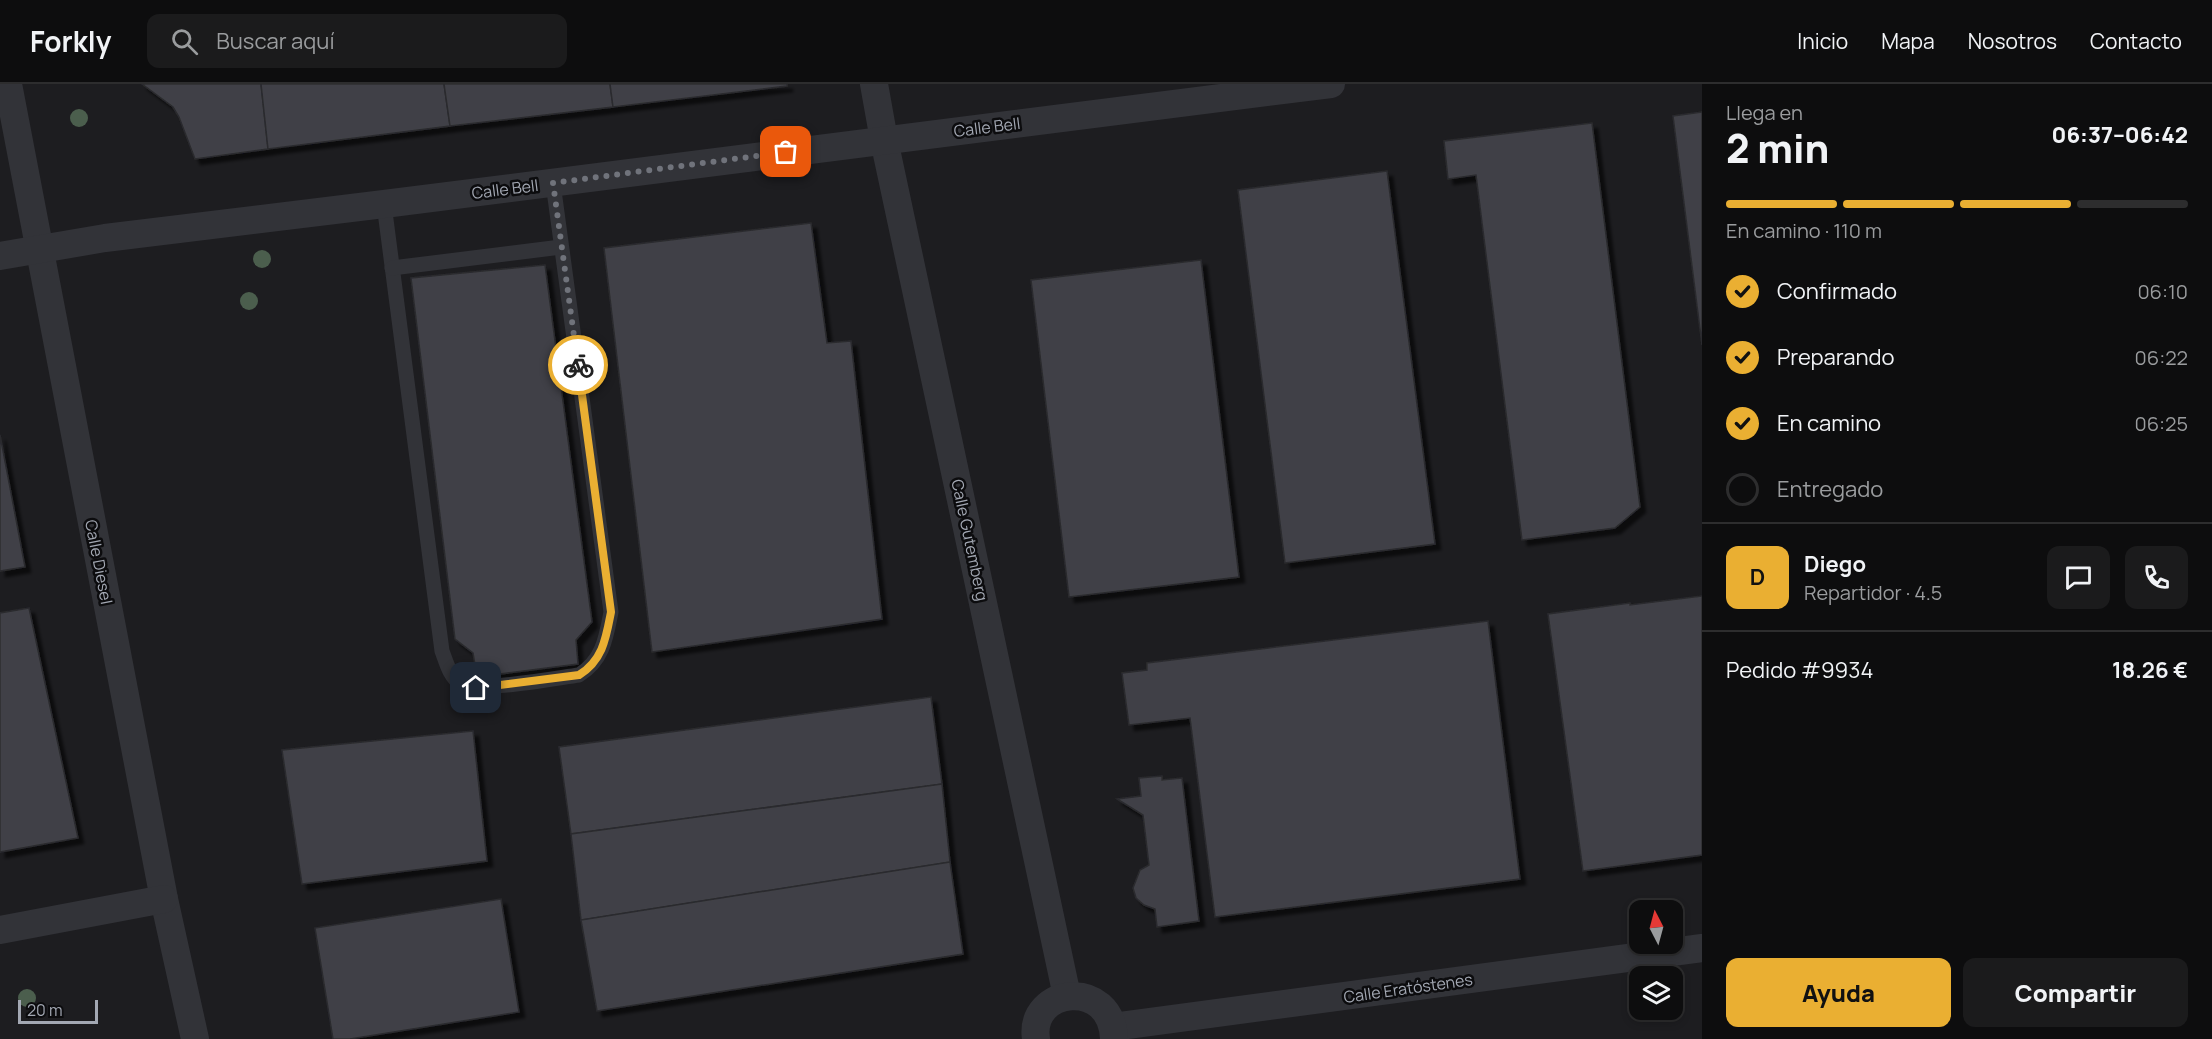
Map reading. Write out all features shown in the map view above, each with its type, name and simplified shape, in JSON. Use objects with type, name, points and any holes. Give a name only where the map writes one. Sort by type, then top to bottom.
[{"type":"street","name":"Calle Diesel","points":[[8,84],[164,898],[195,1039]]},
{"type":"street","name":"Calle Gutemberg","points":[[874,84],[884,140],[1067,996]]},
{"type":"street","name":"Calle Bell","points":[[0,256],[105,238],[1331,84]]},
{"type":"street","points":[[0,930],[164,898]]},
{"type":"street","name":"Calle Eratóstenes","points":[[1114,1033],[1702,948]]},
{"type":"street","points":[[1036,1039],[1037,1021],[1044,1010],[1054,1001],[1067,996],[1079,995],[1102,1006],[1109,1016],[1114,1033]]},
{"type":"lane","points":[[384,204],[442,651],[448,669],[459,683],[476,688],[579,675],[591,667],[602,649],[611,612],[553,183]]},
{"type":"lane","points":[[392,267],[561,247]]},
{"type":"shaded area","points":[[0,84],[1702,84],[1702,1039],[0,1039]]},
{"type":"building","points":[[142,84],[261,84],[268,149],[195,159],[173,107]]},
{"type":"building","points":[[261,84],[444,84],[450,126],[268,149]]},
{"type":"building","points":[[444,84],[610,84],[613,107],[450,126]]},
{"type":"building","points":[[610,84],[787,84],[787,86],[613,107]]},
{"type":"building","points":[[1702,112],[1702,345],[1673,116]]},
{"type":"building","points":[[1592,123],[1640,507],[1615,528],[1522,540],[1476,175],[1448,179],[1444,141]]},
{"type":"building","points":[[1387,171],[1435,544],[1285,563],[1238,190]]},
{"type":"building","points":[[811,223],[827,343],[851,341],[882,619],[652,652],[604,248]]},
{"type":"building","points":[[1201,260],[1239,577],[1069,597],[1031,280]]},
{"type":"building","points":[[545,265],[592,622],[576,640],[578,664],[477,677],[473,653],[455,639],[411,278]]},
{"type":"building","points":[[0,435],[25,567],[0,571]]},
{"type":"building","points":[[1702,596],[1702,855],[1583,871],[1548,614]]},
{"type":"building","points":[[29,608],[78,838],[0,852],[0,613]]},
{"type":"building","points":[[1488,621],[1520,879],[1215,917],[1190,718],[1129,725],[1122,673],[1147,670],[1147,663]]},
{"type":"building","points":[[931,697],[942,784],[571,834],[559,747]]},
{"type":"building","points":[[473,731],[487,861],[302,884],[282,750]]},
{"type":"building","points":[[1162,776],[1162,780],[1182,778],[1199,921],[1157,927],[1155,909],[1144,905],[1136,898],[1133,888],[1140,870],[1149,865],[1143,815],[1117,799],[1141,796],[1139,778]]},
{"type":"building","points":[[942,784],[950,862],[581,920],[571,834]]},
{"type":"building","points":[[950,862],[963,954],[597,1011],[581,920]]},
{"type":"building","points":[[501,899],[519,1012],[350,1039],[333,1039],[315,928]]},
{"type":"way so far","points":[[578,365],[553,183],[786,152]]},
{"type":"route","points":[[476,688],[579,675],[591,667],[602,649],[611,612],[578,365]]}]
